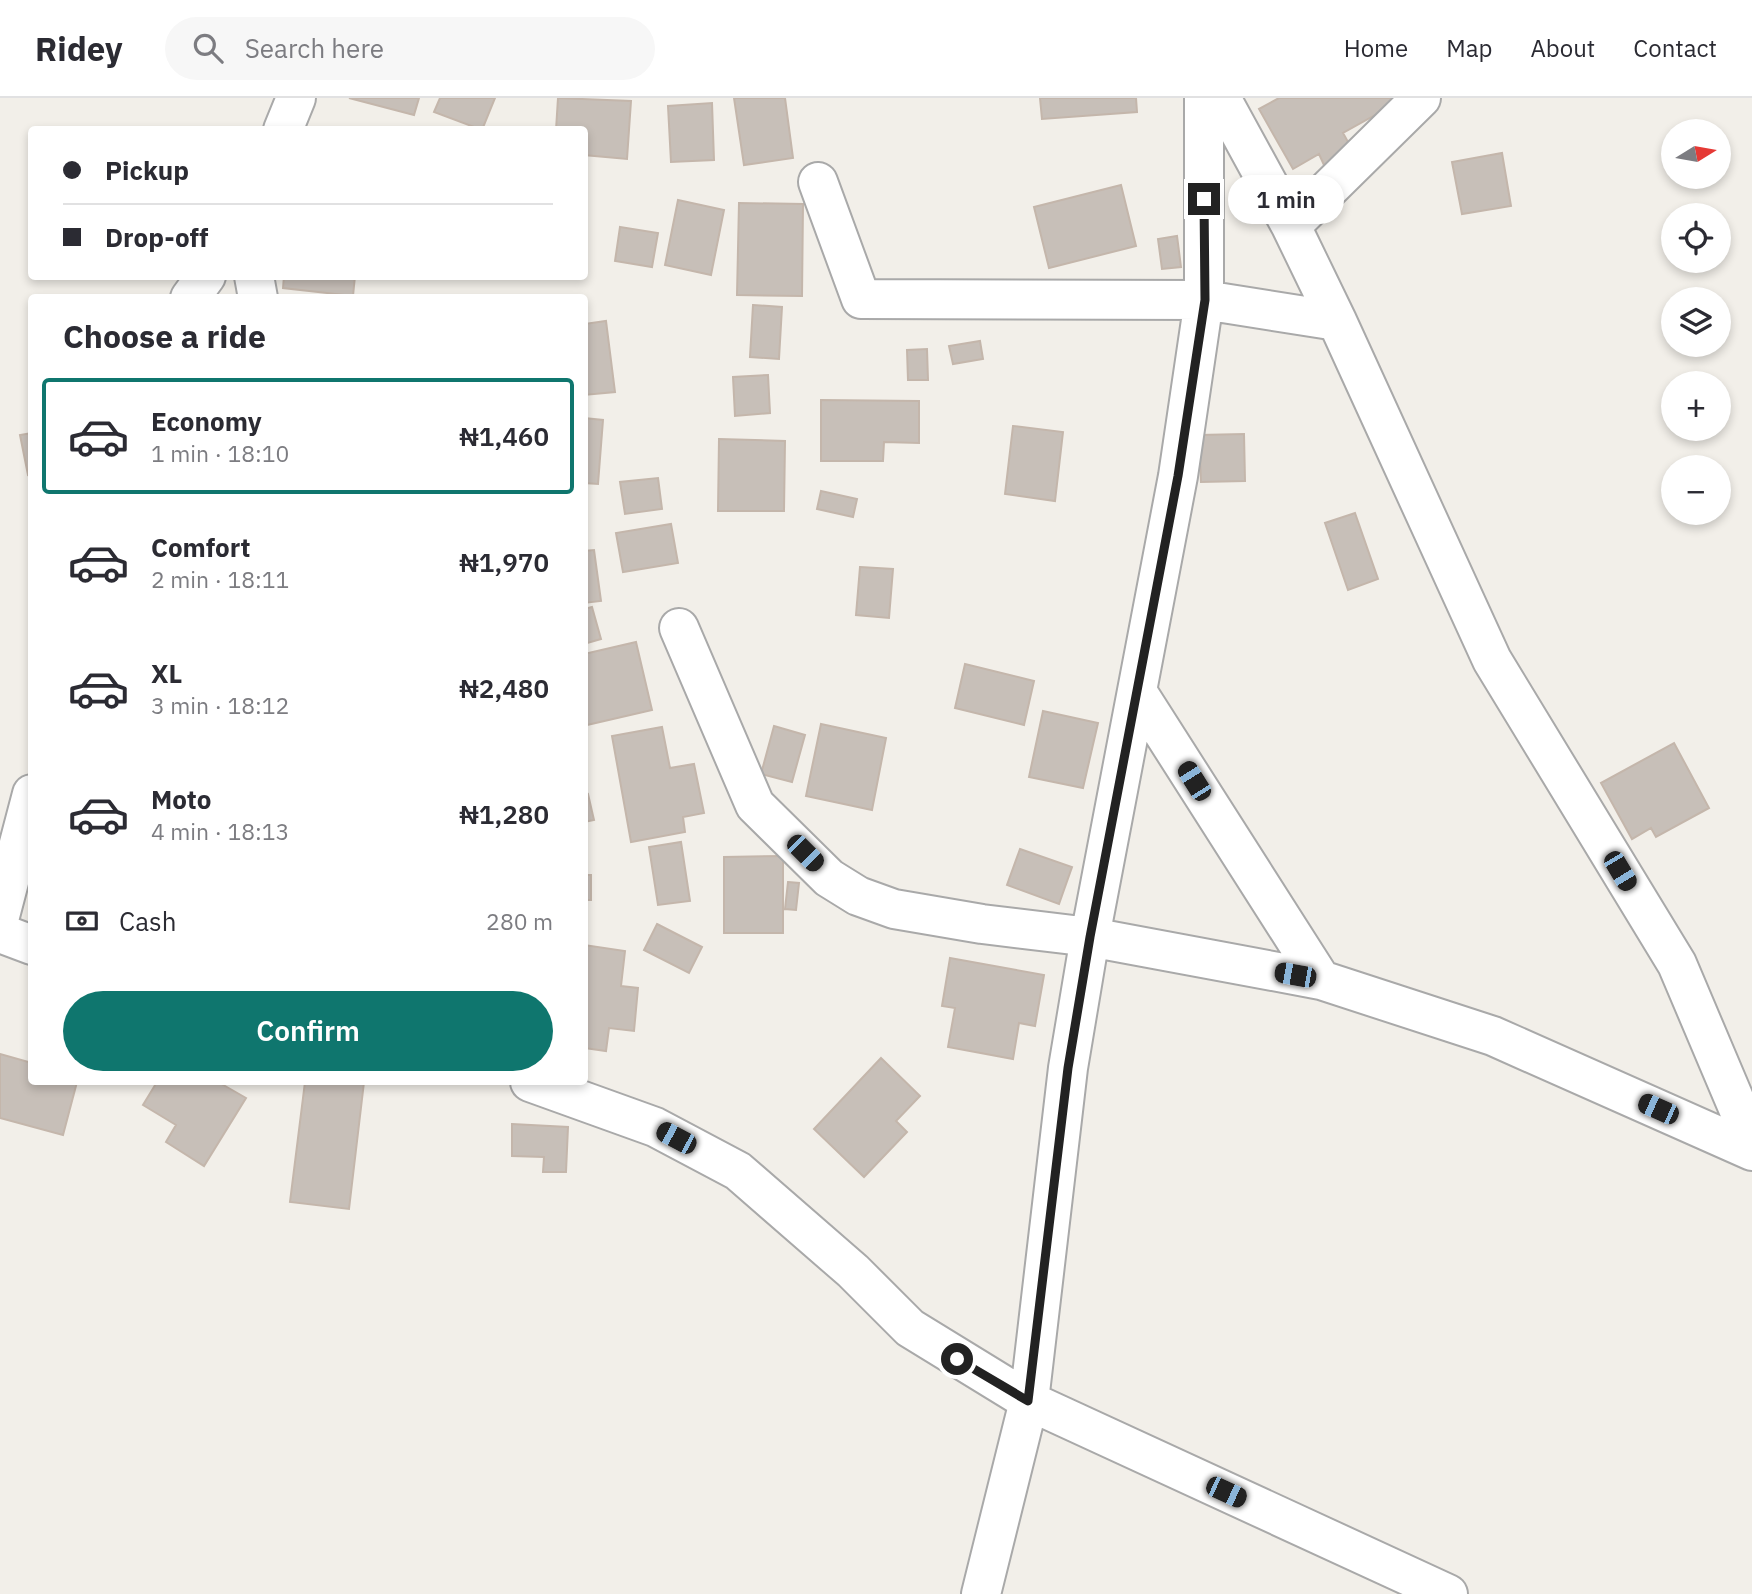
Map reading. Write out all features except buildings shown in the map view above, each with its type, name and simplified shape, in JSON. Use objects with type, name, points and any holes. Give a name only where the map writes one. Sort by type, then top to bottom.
[{"type":"street","points":[[285,126],[296,98]]},
{"type":"street","points":[[981,1594],[1028,1401],[1068,1068],[1090,937],[1178,476],[1205,300],[1204,98]]},
{"type":"street","points":[[1221,98],[1291,226],[1337,321],[1492,660],[1677,964],[1752,1141]]},
{"type":"street","points":[[1291,226],[1421,98]]},
{"type":"street","points":[[818,182],[861,299],[1205,300],[1337,321]]},
{"type":"street","points":[[679,628],[755,805],[830,878],[858,896],[894,909],[982,924],[1090,937],[1321,980],[1493,1036],[1752,1150]]},
{"type":"street","points":[[1138,693],[1321,980]]},
{"type":"street","points":[[0,916],[28,809]]},
{"type":"street","points":[[0,933],[28,944]]},
{"type":"street","points":[[538,1085],[655,1127],[738,1171],[853,1271],[910,1328],[1028,1401],[1448,1594]]},
{"type":"route","points":[[957,1359],[1028,1401],[1068,1068],[1090,937],[1178,476],[1205,300],[1204,199]]}]
